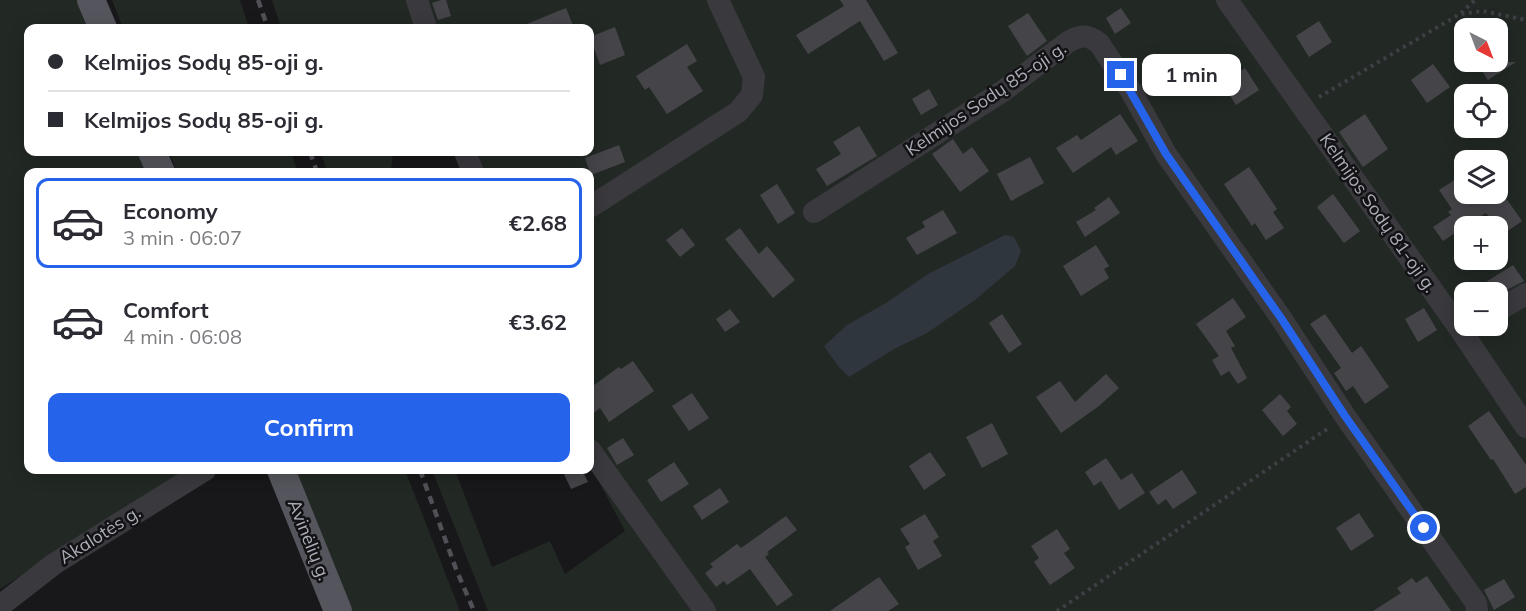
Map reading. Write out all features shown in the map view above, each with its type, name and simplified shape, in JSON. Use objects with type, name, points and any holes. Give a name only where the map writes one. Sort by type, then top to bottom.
[{"type":"main road","points":[[91,0],[101,24]]},
{"type":"main road","name":"Avinėlių g.","points":[[283,474],[338,611]]},
{"type":"street","points":[[417,0],[425,24]]},
{"type":"street","points":[[594,204],[738,112],[752,96],[754,77],[718,0]]},
{"type":"street","name":"Kelmijos Sodų 81-oji g.","points":[[1227,0],[1302,106],[1454,311]]},
{"type":"street","name":"Kelmijos Sodų 85-oji g.","points":[[814,212],[1003,91],[1068,42],[1078,36],[1093,38],[1099,43],[1131,91],[1166,154],[1476,603],[1477,611]]},
{"type":"street","points":[[1508,305],[1526,294]]},
{"type":"street","name":"Kelmijos Sodų 81-oji g.","points":[[1471,336],[1526,427]]},
{"type":"street","points":[[594,456],[705,611]]},
{"type":"street","name":"Akalotės g.","points":[[0,606],[54,564],[199,474]]},
{"type":"path","points":[[1302,106],[1460,14],[1475,0]]},
{"type":"path","points":[[1460,14],[1483,11],[1526,20]]},
{"type":"path","points":[[1058,611],[1345,416]]},
{"type":"shaded area","points":[[0,0],[79,0],[89,24],[24,24],[24,156],[142,156],[146,168],[24,168],[24,474],[182,474],[0,589]]},
{"type":"shaded area","points":[[112,0],[240,0],[248,24],[121,24]]},
{"type":"shaded area","points":[[272,0],[1526,0],[1526,611],[488,611],[434,474],[457,474],[492,567],[550,541],[565,574],[625,531],[594,473],[594,168],[462,168],[457,156],[594,156],[594,24],[280,24]]},
{"type":"shaded area","points":[[171,156],[292,156],[297,168],[175,168]]},
{"type":"shaded area","points":[[322,156],[393,156],[391,168],[326,168]]},
{"type":"shaded area","points":[[1005,235],[1014,237],[1021,251],[1015,266],[975,300],[927,333],[894,349],[849,377],[824,346],[847,325],[886,303],[928,274]]},
{"type":"shaded area","points":[[296,474],[407,474],[460,611],[351,611]]},
{"type":"building","points":[[446,0],[451,16],[438,20],[432,3]]},
{"type":"building","points":[[840,0],[866,0],[898,53],[884,61],[860,21],[808,54],[796,35],[844,6]]},
{"type":"building","points":[[566,8],[572,24],[527,24]]},
{"type":"building","points":[[1121,8],[1131,23],[1115,34],[1106,18]]},
{"type":"building","points":[[1028,13],[1047,41],[1027,56],[1008,26]]},
{"type":"building","points":[[1319,21],[1332,42],[1309,57],[1296,36]]},
{"type":"building","points":[[615,27],[625,55],[600,65],[594,48],[594,35]]},
{"type":"building","points":[[687,44],[697,61],[687,67],[703,91],[667,114],[649,87],[645,90],[636,76]]},
{"type":"building","points":[[1433,64],[1450,87],[1427,103],[1411,80]]},
{"type":"building","points":[[1245,68],[1259,90],[1236,105],[1222,83]]},
{"type":"building","points":[[1483,72],[1500,72],[1488,80]]},
{"type":"building","points":[[929,89],[938,105],[921,115],[912,99]]},
{"type":"building","points":[[1120,114],[1138,141],[1116,155],[1111,147],[1073,173],[1056,148],[1077,135],[1081,140]]},
{"type":"building","points":[[1365,114],[1388,149],[1363,167],[1339,132]]},
{"type":"building","points":[[859,126],[877,156],[827,186],[816,169],[841,154],[833,142]]},
{"type":"building","points":[[953,139],[963,154],[972,147],[989,171],[960,192],[932,154]]},
{"type":"building","points":[[619,145],[625,162],[594,174],[594,168],[589,168],[585,158]]},
{"type":"building","points":[[1030,157],[1044,183],[1011,201],[997,174]]},
{"type":"building","points":[[1249,167],[1277,209],[1273,212],[1284,228],[1266,240],[1255,223],[1252,226],[1224,184]]},
{"type":"building","points":[[1454,180],[1454,204],[1508,204],[1508,201],[1522,221],[1508,231],[1508,216],[1488,216],[1486,213],[1481,216],[1454,216],[1454,234],[1443,241],[1433,227],[1451,215],[1448,212],[1452,209],[1439,190]]},
{"type":"building","points":[[777,184],[795,213],[778,224],[760,195]]},
{"type":"building","points":[[1333,194],[1360,231],[1344,243],[1317,207]]},
{"type":"building","points":[[1109,197],[1120,213],[1085,237],[1076,222],[1096,210],[1094,208]]},
{"type":"building","points":[[943,210],[957,233],[917,255],[906,238],[925,227],[922,222]]},
{"type":"building","points":[[682,228],[695,245],[680,257],[666,240]]},
{"type":"building","points":[[740,228],[759,254],[767,246],[795,280],[773,298],[725,239]]},
{"type":"building","points":[[1096,245],[1109,266],[1104,269],[1109,278],[1081,296],[1063,266]]},
{"type":"building","points":[[1513,265],[1524,281],[1508,289],[1508,282],[1486,282],[1508,270]]},
{"type":"building","points":[[1233,298],[1246,317],[1226,331],[1235,346],[1231,348],[1247,378],[1238,384],[1229,371],[1221,376],[1212,360],[1219,356],[1196,324]]},
{"type":"building","points":[[1424,308],[1437,330],[1418,342],[1405,319]]},
{"type":"building","points":[[730,309],[740,322],[725,332],[716,319]]},
{"type":"building","points":[[1002,314],[1022,344],[1009,353],[989,323]]},
{"type":"building","points":[[1325,314],[1352,353],[1361,346],[1389,387],[1365,404],[1353,386],[1346,391],[1334,373],[1341,368],[1310,324]]},
{"type":"building","points":[[633,361],[654,391],[609,422],[600,408],[594,413],[594,385],[619,367],[621,369]]},
{"type":"building","points":[[1106,374],[1119,388],[1099,406],[1061,433],[1036,397],[1060,381],[1075,402]]},
{"type":"building","points":[[692,393],[709,418],[689,431],[672,406]]},
{"type":"building","points":[[1280,394],[1291,407],[1287,411],[1297,424],[1283,436],[1262,410]]},
{"type":"building","points":[[1489,411],[1526,465],[1526,487],[1515,494],[1493,459],[1491,460],[1468,426]]},
{"type":"building","points":[[992,423],[1008,454],[982,468],[966,437]]},
{"type":"building","points":[[623,438],[634,455],[617,465],[607,448]]},
{"type":"building","points":[[930,452],[946,475],[924,490],[909,466]]},
{"type":"building","points":[[1106,458],[1121,480],[1132,473],[1145,493],[1119,510],[1101,481],[1094,486],[1085,472]]},
{"type":"building","points":[[674,462],[689,484],[661,502],[647,480]]},
{"type":"building","points":[[1182,470],[1197,493],[1173,509],[1166,499],[1158,505],[1149,492]]},
{"type":"building","points":[[564,474],[584,474],[588,482],[571,489]]},
{"type":"building","points":[[720,488],[729,502],[702,520],[693,506]]},
{"type":"building","points":[[1359,513],[1374,536],[1351,551],[1336,528]]},
{"type":"building","points":[[925,514],[939,537],[933,541],[942,556],[918,570],[905,547],[910,544],[900,529]]},
{"type":"building","points":[[786,516],[797,530],[767,552],[769,554],[765,557],[793,595],[777,606],[750,569],[727,585],[724,581],[716,587],[705,573],[713,567],[710,564],[737,544],[741,548]]},
{"type":"building","points":[[1057,529],[1070,549],[1064,553],[1075,568],[1050,585],[1034,562],[1039,558],[1031,546]]},
{"type":"building","points":[[1427,576],[1451,611],[1373,611],[1401,593],[1397,588],[1412,578],[1416,583]]},
{"type":"building","points":[[879,577],[899,604],[888,611],[830,611]]},
{"type":"building","points":[[1504,579],[1515,597],[1494,610],[1484,590]]},
{"type":"railway","points":[[258,0],[267,24]]},
{"type":"railway","points":[[311,156],[316,168]]},
{"type":"railway","points":[[421,474],[474,611]]},
{"type":"route","points":[[1121,75],[1166,154],[1424,528]]}]
